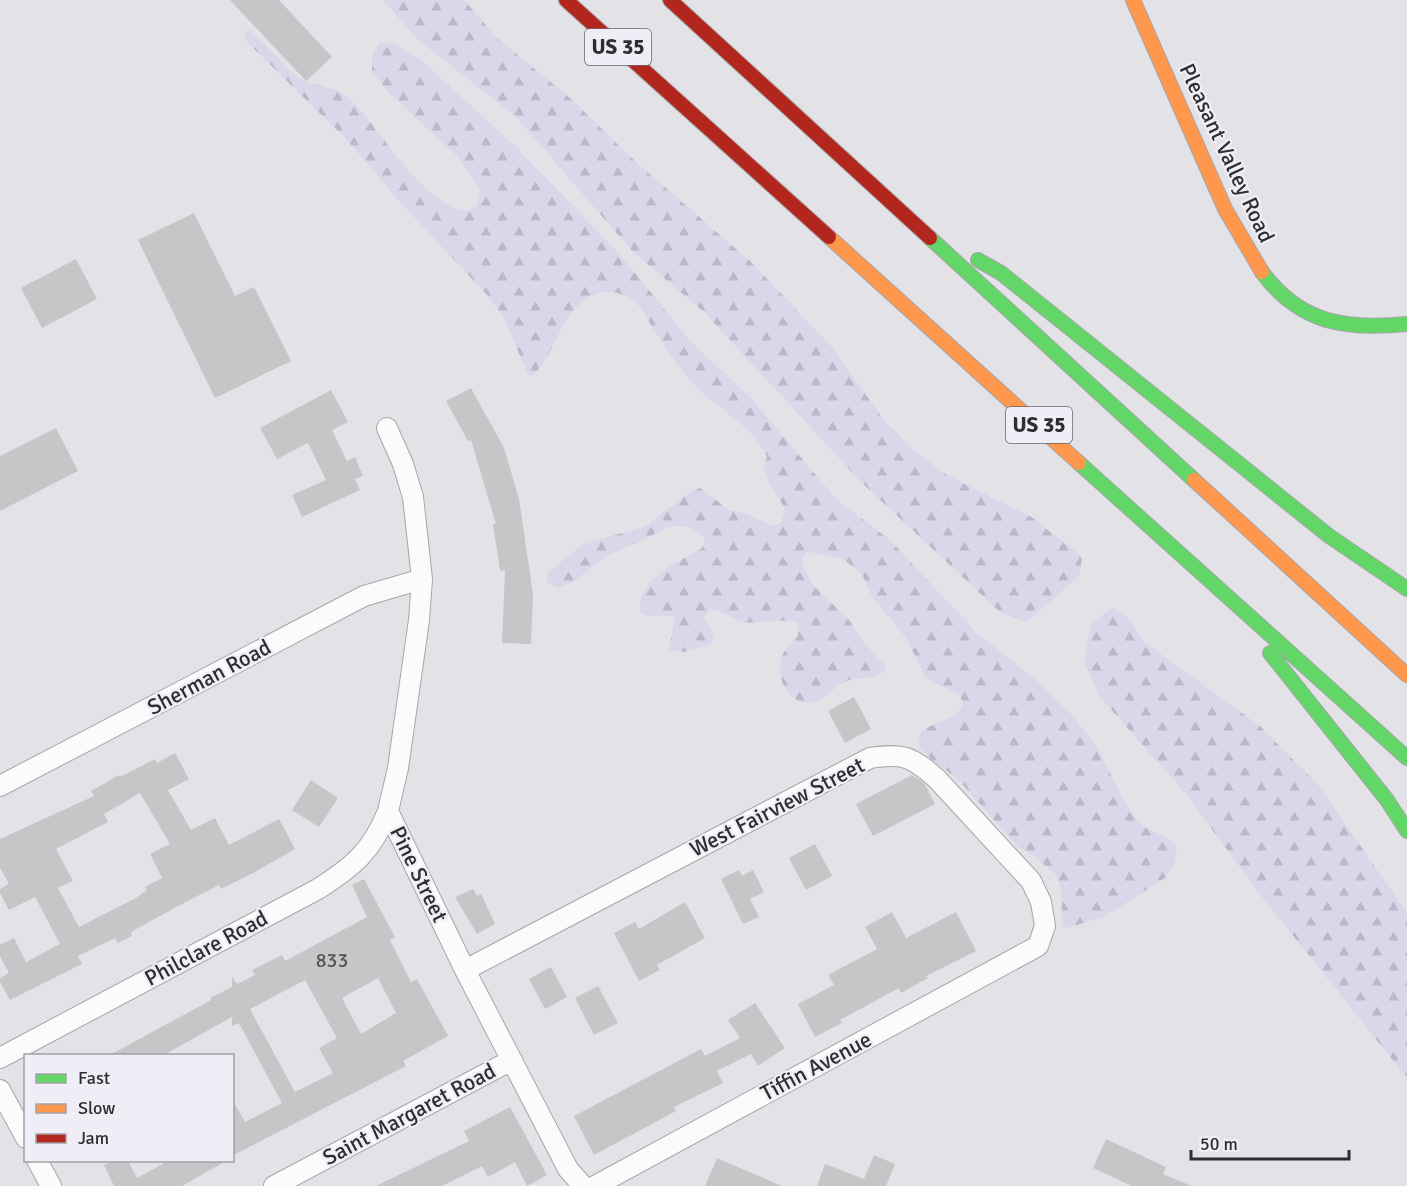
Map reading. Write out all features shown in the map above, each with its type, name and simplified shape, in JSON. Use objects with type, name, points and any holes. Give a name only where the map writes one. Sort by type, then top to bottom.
[{"type":"main road","name":"US 35","points":[[566,0],[1407,758]]},
{"type":"main road","name":"US 35","points":[[670,0],[1407,675]]},
{"type":"main road","name":"Pleasant Valley Road","points":[[1133,0],[1238,235],[1264,275],[1305,312],[1329,322],[1356,327],[1407,324]]},
{"type":"main road","points":[[920,228],[1001,273],[1329,536],[1407,590]]},
{"type":"main road","points":[[1246,612],[1277,665],[1387,800],[1407,831]]},
{"type":"street","name":"Pine Street","points":[[387,428],[403,464],[413,497],[422,579],[418,632],[398,768],[388,811],[465,970],[568,1169],[583,1186]]},
{"type":"street","name":"Sherman Road","points":[[0,786],[364,596],[422,579]]},
{"type":"street","name":"West Fairview Street","points":[[465,970],[870,758],[896,754],[920,764],[937,779],[1031,881],[1041,902],[1046,926],[1038,946]]},
{"type":"street","name":"Philclare Road","points":[[0,1058],[318,889],[348,870],[378,835],[388,811]]},
{"type":"street","name":"Tiffin Avenue","points":[[595,1186],[1038,946]]},
{"type":"street","name":"Saint Margaret Road","points":[[274,1186],[512,1060]]},
{"type":"street","points":[[0,1090],[24,1134]]},
{"type":"street","points":[[38,1162],[51,1186]]},
{"type":"green space","points":[[383,0],[464,0],[497,38],[570,98],[636,162],[751,262],[832,347],[881,416],[911,448],[945,474],[1033,518],[1082,557],[1080,575],[1027,622],[1001,613],[861,482],[704,312],[633,252],[516,117],[417,39]]},
{"type":"green space","points":[[249,30],[296,75],[344,94],[350,99],[419,182],[451,206],[468,211],[477,206],[480,191],[457,156],[387,91],[372,71],[372,55],[379,42],[395,44],[419,58],[515,146],[617,251],[692,343],[750,397],[836,499],[889,539],[977,633],[1035,679],[1074,717],[1096,746],[1131,813],[1145,827],[1175,842],[1177,851],[1174,865],[1165,878],[1104,917],[1066,928],[1062,926],[1061,888],[1056,875],[1034,856],[1018,847],[957,778],[934,762],[920,748],[919,734],[954,715],[963,704],[960,695],[926,678],[906,638],[871,595],[862,574],[843,559],[808,552],[802,558],[803,568],[815,587],[850,621],[861,639],[885,666],[885,671],[875,676],[845,682],[819,700],[809,703],[794,698],[788,692],[781,677],[780,661],[784,651],[798,636],[798,622],[783,620],[752,623],[709,609],[704,618],[713,634],[713,641],[711,644],[684,652],[669,650],[675,617],[649,616],[640,613],[645,590],[652,581],[660,573],[702,548],[705,539],[694,529],[685,526],[669,527],[608,556],[571,583],[558,588],[547,582],[547,573],[582,545],[646,526],[690,492],[700,488],[729,510],[748,514],[772,526],[781,523],[785,510],[766,477],[767,457],[762,447],[746,429],[699,390],[670,354],[640,307],[620,294],[600,293],[576,307],[541,366],[532,376],[528,375],[504,318],[487,295],[399,201],[346,139],[246,41],[244,32]]},
{"type":"green space","points":[[1113,607],[1130,619],[1143,641],[1260,726],[1319,786],[1407,913],[1407,1078],[1258,892],[1186,794],[1099,696],[1084,661],[1091,624]]},
{"type":"building","points":[[230,0],[279,0],[332,57],[306,81]]},
{"type":"building","points":[[194,213],[235,296],[254,287],[291,361],[215,398],[138,240]]},
{"type":"building","points":[[76,259],[97,299],[42,328],[21,288]]},
{"type":"building","points":[[471,388],[504,448],[519,499],[533,594],[531,644],[502,643],[505,570],[500,571],[493,524],[496,524],[471,440],[468,441],[446,401]]},
{"type":"building","points":[[331,390],[348,422],[332,430],[347,461],[355,457],[363,476],[355,479],[360,490],[302,517],[292,495],[326,480],[308,443],[277,459],[260,428]]},
{"type":"building","points":[[56,428],[78,471],[0,511],[0,456]]},
{"type":"building","points":[[854,697],[871,729],[845,743],[828,711]]},
{"type":"building","points":[[175,753],[189,779],[168,790],[191,830],[215,818],[229,845],[279,819],[295,849],[221,889],[219,885],[180,905],[131,932],[132,936],[118,943],[115,938],[78,956],[82,964],[10,1000],[0,982],[0,978],[9,973],[0,956],[0,945],[14,938],[26,962],[60,944],[35,897],[9,910],[0,893],[0,889],[9,884],[0,868],[0,839],[94,796],[91,791],[119,775],[120,777],[155,759],[157,763]],"holes":[[[140,793],[170,844],[150,854],[162,878],[145,887],[147,890],[136,898],[79,927],[58,888],[73,881],[56,849],[108,822],[104,814]]]},
{"type":"building","points":[[912,775],[924,783],[935,804],[873,836],[856,804]]},
{"type":"building","points":[[311,780],[338,798],[319,827],[292,810]]},
{"type":"building","points":[[815,844],[832,876],[806,890],[789,858]]},
{"type":"building","points":[[739,870],[742,876],[753,870],[764,892],[750,899],[759,917],[743,924],[721,879]]},
{"type":"building","points":[[364,879],[395,937],[390,940],[411,982],[417,979],[448,1036],[403,1061],[406,1066],[234,1155],[234,1103],[245,1122],[282,1103],[239,1023],[232,1026],[232,1017],[166,1054],[112,1054],[232,987],[232,976],[237,984],[255,975],[252,970],[282,955],[285,961],[367,917],[352,885]],"holes":[[[378,978],[396,1013],[361,1034],[342,998]],[[305,980],[337,1038],[319,1048],[333,1073],[295,1092],[250,1009]]]},
{"type":"building","points":[[473,889],[477,896],[481,894],[495,924],[477,934],[455,897]]},
{"type":"building","points":[[685,902],[705,938],[657,965],[660,970],[639,981],[614,933],[635,922],[639,929]]},
{"type":"building","points":[[892,912],[906,938],[956,912],[976,951],[926,976],[928,978],[901,993],[899,988],[840,1020],[842,1023],[815,1037],[798,1004],[834,985],[828,975],[877,949],[865,927]]},
{"type":"building","points":[[551,967],[567,997],[545,1009],[529,979]]},
{"type":"building","points":[[598,986],[618,1023],[594,1035],[575,998]]},
{"type":"building","points":[[755,1003],[785,1048],[758,1066],[751,1054],[717,1071],[723,1083],[674,1107],[676,1111],[594,1155],[574,1116],[701,1049],[705,1056],[740,1038],[728,1020]]},
{"type":"building","points":[[510,1107],[547,1175],[527,1186],[515,1162],[488,1177],[482,1166],[442,1186],[376,1186],[469,1141],[464,1131]]},
{"type":"building","points":[[1106,1139],[1166,1167],[1163,1174],[1192,1186],[1132,1186],[1093,1168]]},
{"type":"building","points":[[874,1155],[895,1164],[886,1186],[817,1186],[825,1164],[864,1179]]},
{"type":"building","points":[[717,1158],[782,1186],[705,1186]]},
{"type":"building","points":[[111,1162],[129,1162],[137,1178],[166,1162],[224,1162],[182,1186],[114,1186],[104,1165]]},
{"type":"traffic: fast","points":[[930,238],[1194,480]]},
{"type":"traffic: fast","points":[[978,260],[1001,273],[1329,536],[1407,589]]},
{"type":"traffic: fast","points":[[1262,272],[1292,303],[1326,320],[1364,326],[1407,324]]},
{"type":"traffic: fast","points":[[1079,463],[1407,758]]},
{"type":"traffic: fast","points":[[1270,653],[1387,800],[1407,831]]},
{"type":"traffic: slow","points":[[1133,0],[1225,209],[1262,272]]},
{"type":"traffic: slow","points":[[829,237],[1079,463]]},
{"type":"traffic: slow","points":[[1194,480],[1407,675]]},
{"type":"traffic: jam","points":[[566,0],[829,237]]},
{"type":"traffic: jam","points":[[670,0],[930,238]]}]
